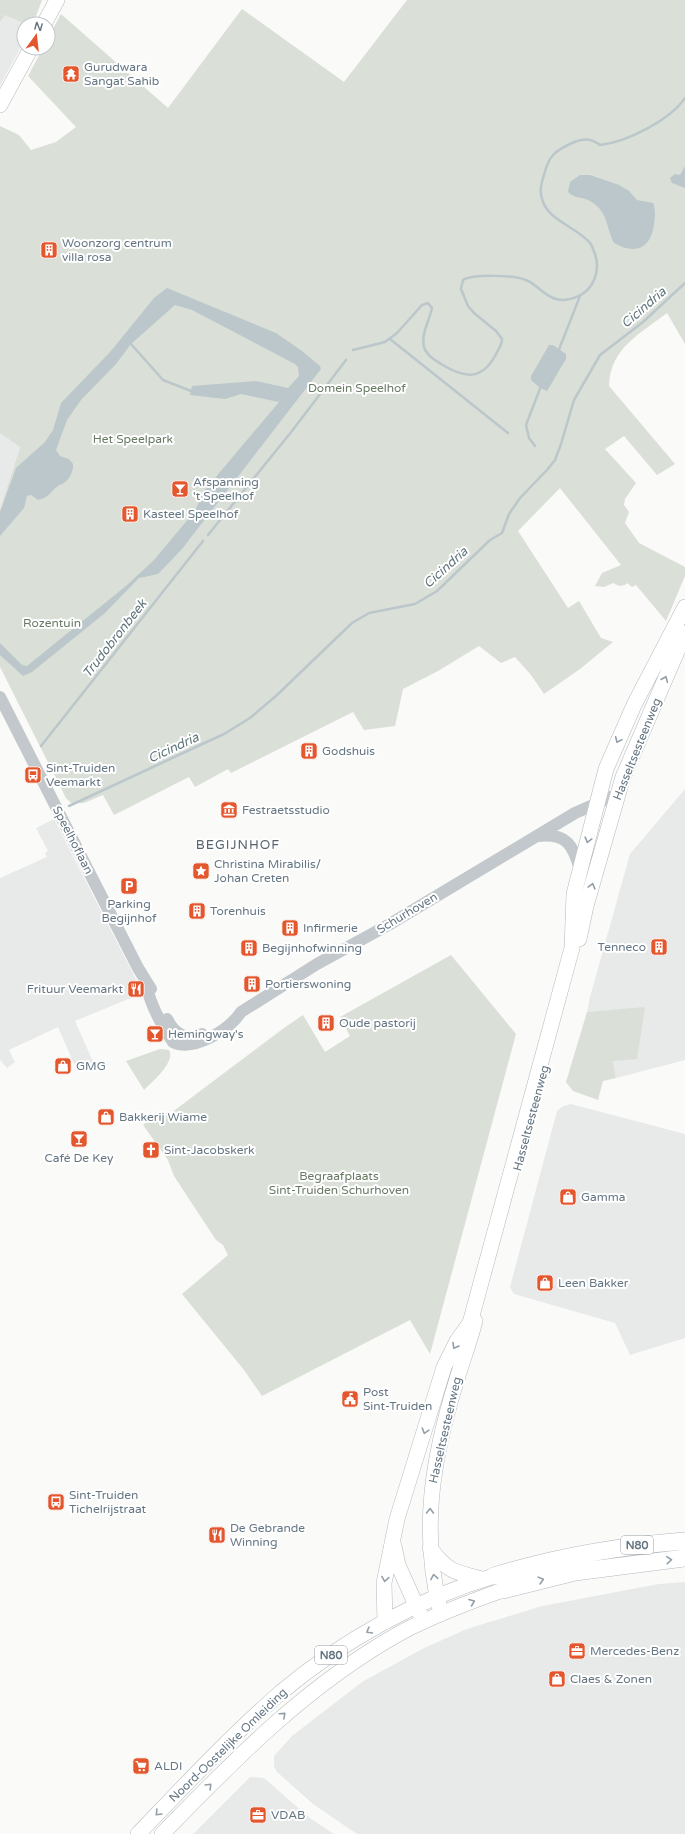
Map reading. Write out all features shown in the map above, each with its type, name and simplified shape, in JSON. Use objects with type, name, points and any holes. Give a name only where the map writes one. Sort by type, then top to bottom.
[{"type":"highway","name":"N80","points":[[488,1578],[524,1567],[590,1552],[685,1540]]},
{"type":"highway","name":"N80","points":[[503,1590],[575,1572],[685,1558]]},
{"type":"main road","points":[[46,16],[52,0]]},
{"type":"main road","points":[[48,16],[57,0]]},
{"type":"main road","points":[[0,105],[27,56]]},
{"type":"main road","name":"Hasseltsesteenweg","points":[[385,1622],[384,1583],[393,1541],[408,1483],[444,1368],[457,1341],[470,1322],[572,948],[574,894],[604,775],[618,740],[685,607]]},
{"type":"main road","name":"Hasseltsesteenweg","points":[[441,1614],[430,1547],[430,1504],[440,1441],[456,1379],[469,1346],[618,794],[685,633]]},
{"type":"main road","name":"Hasseltsesteenweg","points":[[393,1541],[398,1565],[424,1622]]},
{"type":"main road","points":[[430,1547],[448,1568],[456,1573],[488,1578]]},
{"type":"main road","name":"Noord-Oostelijke Omleiding","points":[[138,1834],[209,1761],[281,1693],[334,1653],[385,1622],[416,1606],[437,1596],[488,1578]]},
{"type":"main road","name":"Noord-Oostelijke Omleiding","points":[[162,1834],[226,1768],[292,1707],[359,1658],[424,1622],[503,1590]]},
{"type":"street","name":"Speelhoflaan","points":[[0,697],[146,983],[156,996],[168,1022],[181,1040]]},
{"type":"street","name":"Schurhoven","points":[[181,1040],[207,1032],[317,964],[390,924],[575,813],[618,794]]},
{"type":"street","points":[[535,837],[555,835],[565,841],[574,851],[580,870]]},
{"type":"shaded area","points":[[5,14],[16,19],[16,56],[0,86],[0,22]]},
{"type":"shaded area","points":[[685,166],[685,188],[672,183],[670,178],[675,174],[680,175]]},
{"type":"shaded area","points":[[580,175],[590,175],[619,185],[629,191],[637,200],[653,203],[655,211],[654,224],[646,244],[635,249],[629,249],[614,243],[606,219],[600,209],[588,200],[568,192],[570,182]]},
{"type":"shaded area","points":[[167,288],[276,333],[302,351],[320,366],[321,369],[182,549],[158,574],[139,578],[105,613],[32,672],[23,676],[0,655],[0,643],[22,665],[27,666],[126,586],[154,560],[195,511],[204,491],[279,402],[241,394],[225,399],[190,395],[192,386],[256,381],[288,388],[299,376],[298,367],[295,364],[192,310],[175,305],[131,344],[116,364],[81,400],[67,420],[56,450],[60,456],[69,459],[73,464],[72,472],[68,480],[55,488],[48,495],[38,500],[31,495],[27,496],[24,508],[0,536],[0,512],[16,468],[45,442],[53,430],[61,403],[111,351],[154,298]]},
{"type":"shaded area","points":[[549,345],[553,345],[566,354],[566,359],[547,391],[540,388],[531,380],[531,376]]},
{"type":"shaded area","points":[[0,433],[20,446],[0,509]]},
{"type":"shaded area","points":[[685,789],[685,1060],[616,1078],[613,1060],[645,1008],[587,1012],[590,997],[630,854]]},
{"type":"shaded area","points":[[54,819],[143,993],[75,1021],[94,1064],[77,1071],[58,1027],[9,1050],[15,1062],[7,1068],[0,1060],[0,878],[47,857],[45,853],[48,851],[36,828]]},
{"type":"shaded area","points":[[571,1104],[685,1134],[685,1338],[630,1355],[615,1323],[514,1294],[510,1287],[557,1111],[563,1106]]},
{"type":"shaded area","points":[[685,1582],[685,1834],[357,1834],[313,1804],[277,1772],[274,1766],[274,1756],[292,1736],[362,1682],[424,1648],[467,1629],[542,1606],[659,1584]]},
{"type":"shaded area","points":[[250,1777],[264,1778],[311,1819],[334,1834],[193,1834]]},
{"type":"green space","points":[[0,0],[42,0],[36,16],[16,16],[16,20],[5,15],[0,22]]},
{"type":"green space","name":"Domein Speelhof","points":[[407,0],[685,0],[685,344],[667,313],[628,343],[615,362],[611,373],[609,386],[675,464],[657,475],[624,436],[605,449],[636,483],[625,499],[624,505],[629,512],[625,523],[639,543],[685,567],[685,576],[666,621],[636,585],[632,587],[627,583],[619,586],[613,583],[604,587],[595,586],[602,573],[621,565],[560,488],[518,531],[568,608],[579,601],[601,638],[613,642],[580,669],[544,694],[531,675],[515,657],[501,663],[479,646],[438,671],[403,689],[395,726],[364,730],[353,712],[231,773],[228,769],[195,787],[189,777],[114,815],[103,795],[84,803],[71,803],[66,798],[0,667],[0,509],[20,447],[0,433],[0,126],[19,135],[31,150],[56,142],[76,127],[28,76],[39,56],[56,56],[56,23],[61,14],[168,108],[242,9],[344,82]]},
{"type":"green space","name":"Begraafplaats Sint-Truiden Schurhoven","points":[[451,955],[516,1034],[430,1354],[410,1320],[262,1396],[244,1370],[182,1294],[228,1255],[223,1245],[216,1240],[174,1176],[168,1160],[143,1125],[163,1111],[167,1116],[303,1015],[325,1052],[350,1036],[340,1017]]},
{"type":"green space","points":[[645,1007],[637,1059],[613,1061],[616,1078],[603,1081],[598,1100],[573,1091],[566,1082],[587,1012]]},
{"type":"green space","points":[[160,1049],[169,1050],[169,1060],[162,1072],[144,1090],[126,1061]]},
{"type":"waterway","name":"Trudobronbeek","points":[[353,350],[385,342],[397,333],[422,305],[428,303],[432,308],[423,342],[424,347],[431,357],[449,369],[465,374],[471,375],[484,370],[495,356],[501,345],[502,339],[496,331],[474,313],[468,306],[461,289],[463,280],[484,276],[521,278],[530,282],[553,298],[565,300],[582,294],[591,285],[595,277],[597,261],[591,244],[579,233],[552,214],[543,202],[541,185],[546,168],[551,158],[557,151],[580,140],[590,140],[600,145],[635,135],[659,122],[685,98]]},
{"type":"waterway","name":"Cicindria","points":[[69,806],[224,734],[250,718],[277,695],[352,623],[369,613],[415,604],[437,591],[490,540],[502,533],[509,514],[520,498],[555,460],[574,400],[600,355],[643,322],[685,283]]},
{"type":"waterway","points":[[558,352],[580,296]]},
{"type":"waterway","points":[[390,339],[508,433]]},
{"type":"waterway","points":[[131,344],[163,380],[191,391]]},
{"type":"waterway","name":"Trudobronbeek","points":[[208,535],[292,431],[346,360]]},
{"type":"waterway","points":[[535,446],[529,438],[526,425],[541,386]]},
{"type":"waterway","name":"Trudobronbeek","points":[[41,746],[203,541]]},
{"type":"place","name":"Gurudwara Sangat Sahib","points":[[71,74]]},
{"type":"place","name":"Woonzorg centrum villa rosa","points":[[49,250]]},
{"type":"place","name":"Afspanning 't Speelhof","points":[[180,489]]},
{"type":"place","name":"Kasteel Speelhof","points":[[130,514]]},
{"type":"place","name":"Godshuis","points":[[309,751]]},
{"type":"place","name":"Sint-Truiden Veemarkt","points":[[33,775]]},
{"type":"place","name":"Festraetsstudio","points":[[229,810]]},
{"type":"place","name":"Christina Mirabilis/ Johan Creten","points":[[201,871]]},
{"type":"place","name":"Parking Begijnhof","points":[[129,886]]},
{"type":"place","name":"Torenhuis","points":[[197,911]]},
{"type":"place","name":"Infirmerie","points":[[290,928]]},
{"type":"place","name":"Tenneco","points":[[659,947]]},
{"type":"place","name":"Begijnhofwinning","points":[[249,948]]},
{"type":"place","name":"Portierswoning","points":[[252,984]]},
{"type":"place","name":"Frituur Veemarkt","points":[[136,989]]},
{"type":"place","name":"Oude pastorij","points":[[326,1023]]},
{"type":"place","name":"Hemingway's","points":[[155,1034]]},
{"type":"place","name":"GMG","points":[[63,1066]]},
{"type":"place","name":"Bakkerij Wiame","points":[[106,1117]]},
{"type":"place","name":"Café De Key","points":[[79,1139]]},
{"type":"place","name":"Sint-Jacobskerk","points":[[151,1150]]},
{"type":"place","name":"Gamma","points":[[568,1197]]},
{"type":"place","name":"Leen Bakker","points":[[545,1283]]},
{"type":"place","name":"Post Sint-Truiden","points":[[350,1399]]},
{"type":"place","name":"Sint-Truiden Tichelrijstraat","points":[[56,1502]]},
{"type":"place","name":"De Gebrande Winning","points":[[217,1535]]},
{"type":"place","name":"Mercedes-Benz","points":[[577,1651]]},
{"type":"place","name":"Claes & Zonen","points":[[557,1679]]},
{"type":"place","name":"ALDI","points":[[141,1766]]},
{"type":"place","name":"VDAB","points":[[258,1815]]},
{"type":"district","name":"BEGIJNHOF","points":[[238,844]]},
{"type":"park label","name":"Het Speelpark","points":[[133,439]]},
{"type":"park label","name":"Rozentuin","points":[[52,623]]}]
